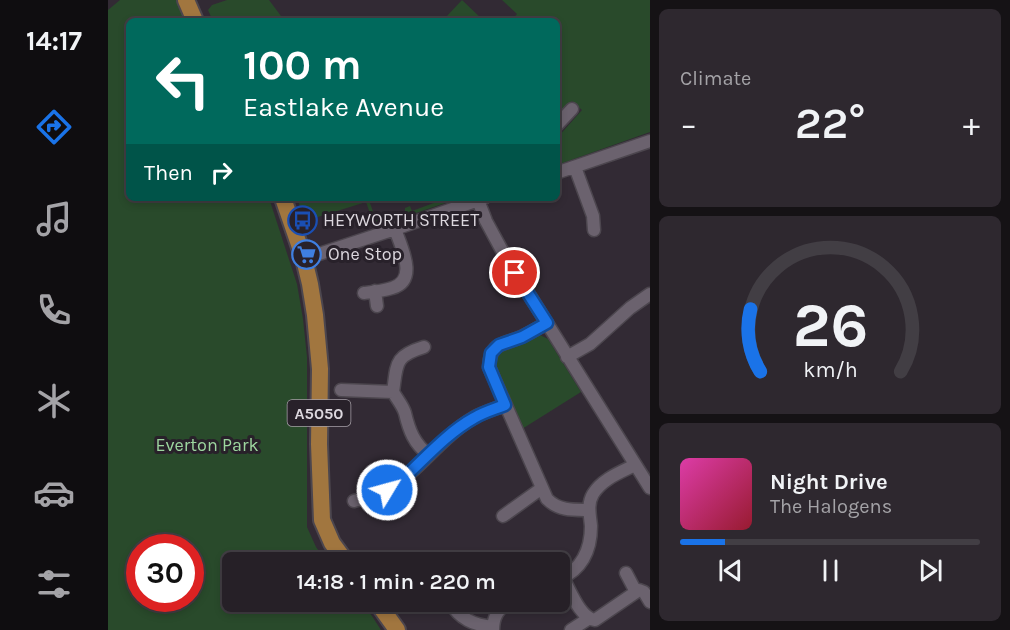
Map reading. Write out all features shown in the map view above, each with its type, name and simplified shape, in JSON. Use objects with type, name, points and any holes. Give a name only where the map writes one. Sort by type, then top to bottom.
[{"type":"main road","points":[[186,0],[194,18]]},
{"type":"main road","name":"A5050","points":[[284,201],[304,259],[315,315],[320,369],[319,444],[322,520],[339,552]]},
{"type":"main road","points":[[384,612],[397,630]]},
{"type":"street","points":[[560,122],[572,109]]},
{"type":"street","points":[[560,172],[650,141]]},
{"type":"street","points":[[575,167],[593,216],[594,230]]},
{"type":"street","points":[[304,259],[475,201]]},
{"type":"street","points":[[481,201],[486,221],[494,237],[650,488]]},
{"type":"street","points":[[593,216],[606,214]]},
{"type":"street","points":[[377,306],[369,292],[398,286],[406,276],[406,263],[395,229]]},
{"type":"street","points":[[567,357],[590,344],[630,308],[650,294]]},
{"type":"street","points":[[547,323],[522,337],[499,345],[491,353],[489,367],[547,499],[557,507],[589,510]]},
{"type":"street","points":[[424,347],[408,353],[399,360],[393,392],[405,412],[407,424],[414,439],[429,455]]},
{"type":"street","points":[[341,390],[393,392]]},
{"type":"street","points":[[354,501],[396,485],[464,424],[487,411],[505,405]]},
{"type":"street","points":[[570,573],[586,555],[591,536],[589,510],[593,494],[610,478],[635,465]]},
{"type":"street","points":[[503,516],[542,488]]},
{"type":"street","points":[[626,573],[636,592]]},
{"type":"street","points":[[571,630],[588,619],[595,620],[639,590],[644,592],[650,602]]},
{"type":"street","points":[[570,592],[588,619]]},
{"type":"street","points":[[457,612],[472,623],[493,628],[497,612]]},
{"type":"green space","name":"Everton Park","points":[[120,0],[176,0],[185,18],[126,18],[126,201],[270,201],[297,284],[303,319],[307,357],[307,527],[320,552],[222,552],[222,612],[369,612],[381,630],[108,630],[108,10]]},
{"type":"green space","points":[[227,0],[269,0],[282,18],[212,18],[208,10],[212,5]]},
{"type":"green space","points":[[462,0],[481,18],[447,18]]},
{"type":"green space","points":[[502,0],[650,0],[650,132],[560,164],[560,135],[582,110],[572,101],[560,114],[560,18],[514,18],[517,14]]},
{"type":"green space","points":[[298,201],[375,201],[370,203],[376,220],[405,212],[405,208],[410,206],[412,211],[439,201],[451,201],[375,227],[366,202],[305,221]]},
{"type":"green space","points":[[540,335],[548,339],[581,392],[522,429],[492,364],[498,350],[526,342]]},
{"type":"place","name":"HEYWORTH STREET","points":[[302,220]]},
{"type":"place","name":"One Stop","points":[[307,254]]},
{"type":"route","points":[[387,490],[396,485],[464,424],[487,411],[505,405],[489,367],[491,353],[499,345],[522,337],[547,323],[515,273]]}]
